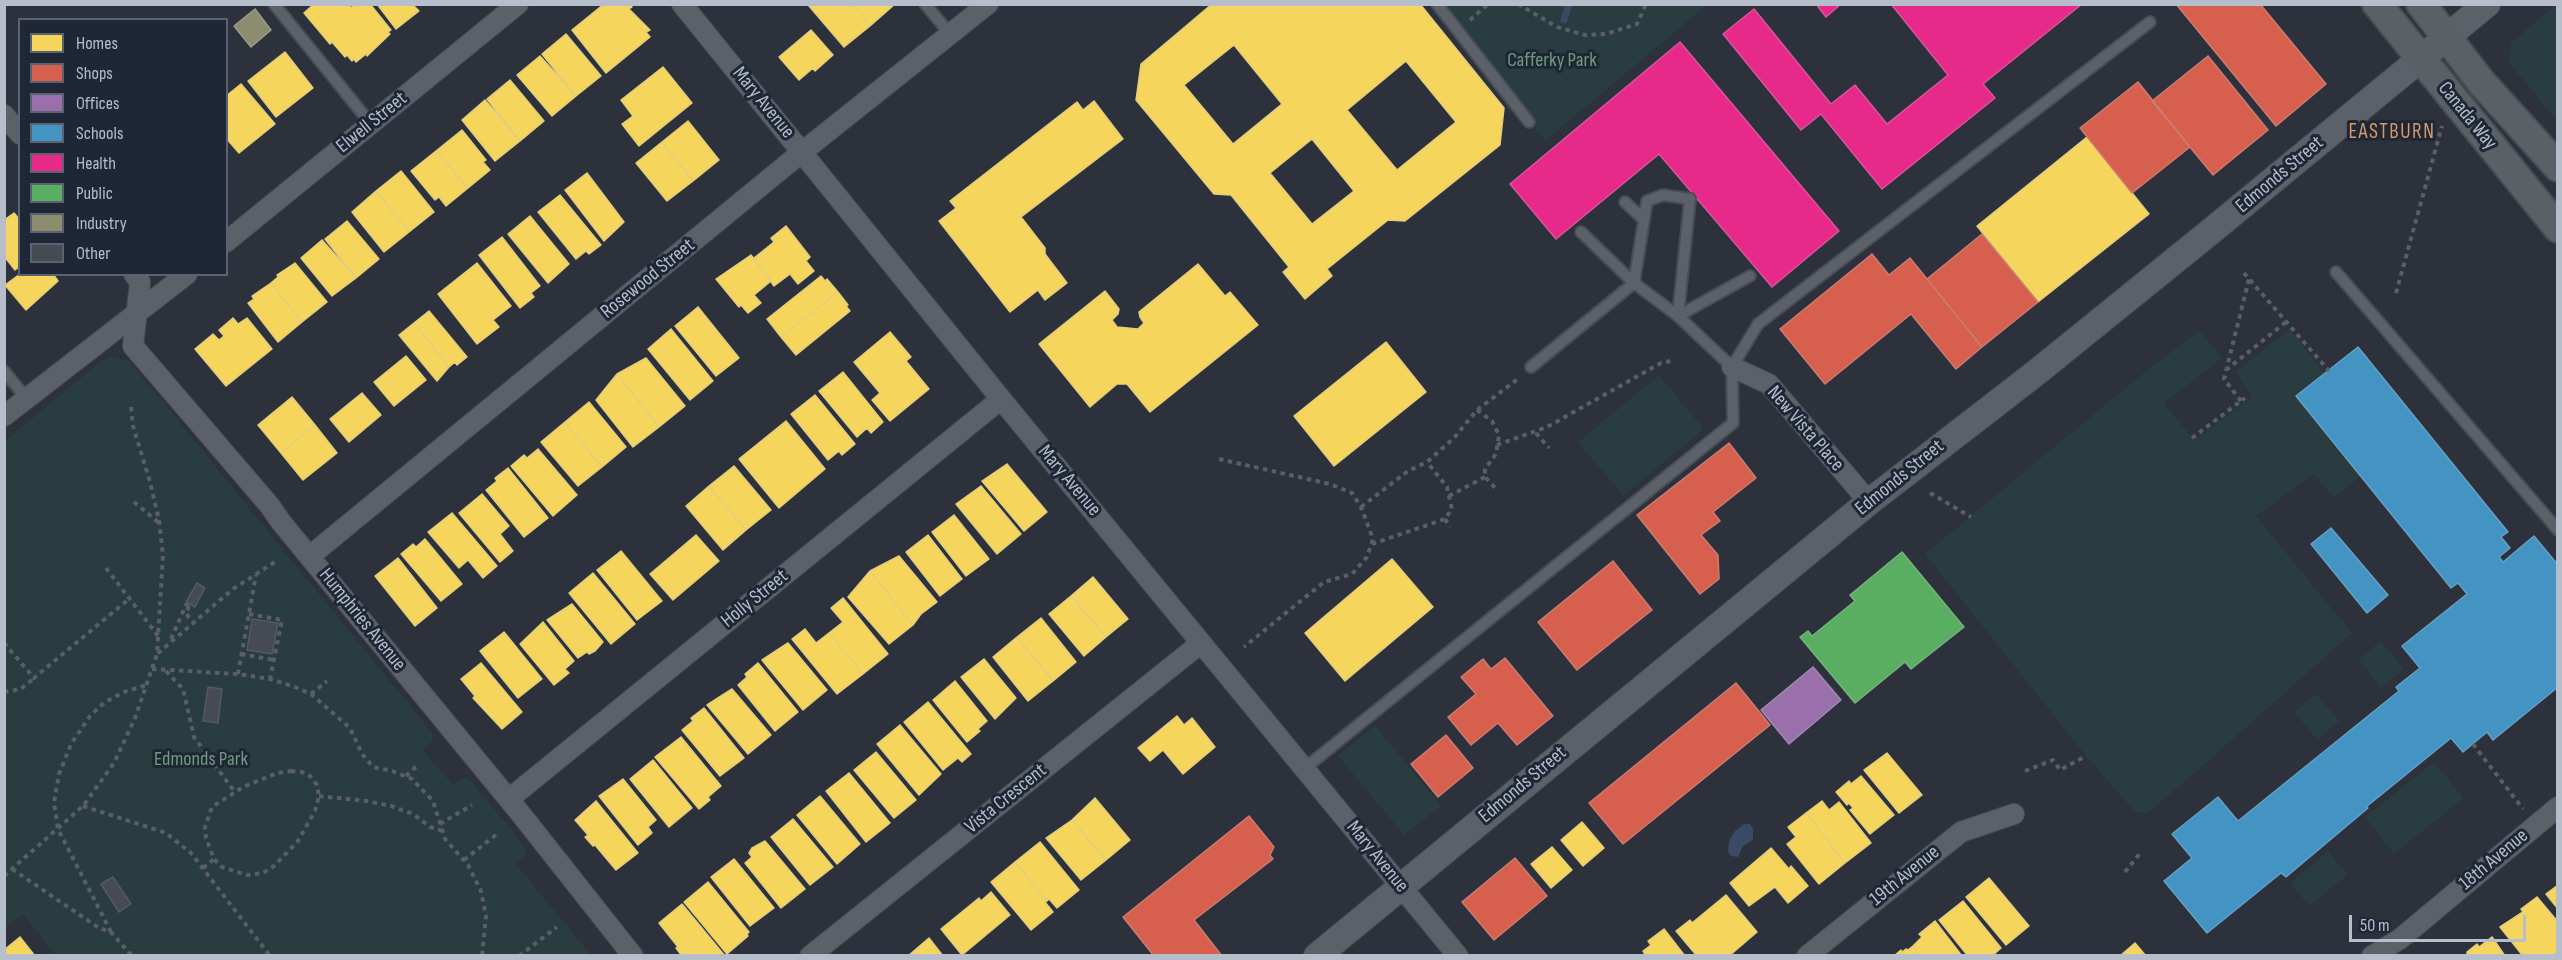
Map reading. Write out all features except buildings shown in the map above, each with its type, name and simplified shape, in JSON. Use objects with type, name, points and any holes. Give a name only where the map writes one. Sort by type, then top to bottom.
[{"type":"main road","name":"Canada Way","points":[[2377,4],[2558,228]]},
{"type":"main road","name":"Canada Way","points":[[2421,4],[2482,83],[2558,167]]},
{"type":"street","name":"Elwell Street","points":[[228,240],[518,4]]},
{"type":"street","name":"Mary Avenue","points":[[682,4],[1001,399],[1458,956]]},
{"type":"street","name":"Rosewood Street","points":[[310,556],[802,152],[988,4]]},
{"type":"street","name":"Edmonds Street","points":[[1317,956],[1869,502],[2164,269],[2487,4]]},
{"type":"street","points":[[4,115],[18,132]]},
{"type":"street","name":"Humphries Avenue","points":[[136,276],[140,282],[134,346],[270,506],[509,799],[633,956]]},
{"type":"street","points":[[4,416],[184,276]]},
{"type":"street","name":"New Vista Place","points":[[1732,367],[1769,384],[1869,502]]},
{"type":"street","name":"Holly Street","points":[[509,799],[1001,399]]},
{"type":"street","name":"Vista Crescent","points":[[810,956],[1201,643]]},
{"type":"street","name":"18th Avenue","points":[[2372,956],[2400,939],[2558,807]]},
{"type":"street","name":"19th Avenue","points":[[1807,956],[1961,832],[2014,814]]},
{"type":"lane","points":[[274,4],[370,124]]},
{"type":"lane","points":[[925,4],[951,35]]},
{"type":"lane","points":[[1437,4],[1529,122]]},
{"type":"lane","points":[[1305,768],[1732,423],[1732,367],[1758,324],[2150,22]]},
{"type":"lane","points":[[1532,367],[1634,283],[1647,201],[1663,195],[1690,199],[1678,316]]},
{"type":"lane","points":[[1625,202],[1644,220]]},
{"type":"lane","points":[[1581,232],[1634,283],[1678,316],[1732,367]]},
{"type":"lane","points":[[2336,272],[2558,530]]},
{"type":"lane","points":[[1678,316],[1750,276]]},
{"type":"lane","points":[[4,371],[27,398]]},
{"type":"path","points":[[1458,31],[1488,4]]},
{"type":"path","points":[[1518,4],[1557,27],[1586,34],[1606,34],[1637,24],[1646,4]]},
{"type":"path","points":[[2396,293],[2443,122]]},
{"type":"path","points":[[2244,273],[2329,370]]},
{"type":"path","points":[[2241,401],[2224,379],[2249,279]]},
{"type":"path","points":[[2226,370],[2286,322]]},
{"type":"path","points":[[1497,445],[1536,433],[1661,363],[1675,360]]},
{"type":"path","points":[[1361,507],[1408,471],[1427,462],[1454,438],[1477,410],[1532,367]]},
{"type":"path","points":[[2192,438],[2246,398]]},
{"type":"path","points":[[4,876],[82,806],[114,763],[147,685],[157,654],[163,555],[159,523],[150,482],[133,426],[131,407]]},
{"type":"path","points":[[1477,410],[1492,421],[1499,435],[1496,454],[1485,469],[1485,477],[1497,490]]},
{"type":"path","points":[[1536,433],[1550,448]]},
{"type":"path","points":[[1219,459],[1330,484],[1352,493],[1361,507],[1372,544],[1367,557],[1352,574],[1324,582],[1244,647]]},
{"type":"path","points":[[1372,544],[1445,519],[1452,509],[1447,487],[1427,462]]},
{"type":"path","points":[[1449,496],[1485,477]]},
{"type":"path","points":[[1930,494],[1971,517]]},
{"type":"path","points":[[134,502],[159,523]]},
{"type":"path","points":[[1445,519],[1450,527]]},
{"type":"path","points":[[157,654],[233,589],[275,562]]},
{"type":"path","points":[[106,568],[159,637]]},
{"type":"path","points":[[238,674],[256,574]]},
{"type":"path","points":[[4,692],[21,689],[129,599]]},
{"type":"path","points":[[169,643],[186,605],[190,605],[186,614],[193,621]]},
{"type":"path","points":[[249,614],[282,620],[270,679]]},
{"type":"path","points":[[4,643],[34,678]]},
{"type":"path","points":[[242,654],[274,660]]},
{"type":"path","points":[[152,669],[238,674],[270,679],[311,694],[350,728],[362,754],[373,767],[412,779],[433,801],[445,839],[464,860],[481,891],[486,916],[482,956]]},
{"type":"path","points":[[166,670],[183,688],[194,737],[234,791]]},
{"type":"path","points":[[311,694],[327,681]]},
{"type":"path","points":[[132,956],[111,932],[58,829],[54,803],[57,784],[72,744],[90,716],[105,702],[124,692],[147,685]]},
{"type":"path","points":[[2473,744],[2525,812]]},
{"type":"path","points":[[2025,771],[2053,760],[2060,770],[2086,756]]},
{"type":"path","points":[[406,776],[419,764]]},
{"type":"path","points":[[302,772],[310,776],[317,786],[319,796],[315,811],[289,852],[263,873],[247,875],[222,867],[214,859],[206,838],[207,816],[212,807],[234,791],[278,773],[302,772]]},
{"type":"path","points":[[319,796],[391,806],[413,814],[430,827],[442,831]]},
{"type":"path","points":[[440,824],[472,805]]},
{"type":"path","points":[[82,806],[166,833],[191,853],[269,955]]},
{"type":"path","points":[[464,860],[497,834]]},
{"type":"path","points":[[2125,872],[2140,852]]},
{"type":"path","points":[[203,868],[214,859]]},
{"type":"path","points":[[12,869],[99,928],[111,932]]},
{"type":"path","points":[[519,956],[557,927]]},
{"type":"green space","name":"Cafferky Park","points":[[1437,5],[1707,5],[1545,141]]},
{"type":"green space","points":[[2555,5],[2558,5],[2557,121],[2509,63],[2511,43]]},
{"type":"green space","points":[[2290,329],[2325,374],[2297,397],[2361,476],[2333,498],[2314,474],[2256,516],[2352,633],[2147,813],[2135,812],[2086,756],[1925,554],[2140,376],[2200,330],[2222,358],[2164,403],[2194,440],[2252,397],[2235,372]]},
{"type":"green space","name":"Edmonds Park","points":[[112,356],[129,362],[159,397],[433,734],[432,741],[423,750],[453,785],[462,778],[469,779],[507,824],[526,849],[525,855],[516,864],[591,955],[56,956],[23,914],[5,929],[5,441],[100,362]]},
{"type":"green space","points":[[1659,375],[1704,429],[1623,496],[1578,442]]},
{"type":"green space","points":[[2381,641],[2404,669],[2381,688],[2358,659]]},
{"type":"green space","points":[[2316,694],[2340,721],[2317,740],[2294,712]]},
{"type":"green space","points":[[1375,725],[1441,806],[1404,835],[1338,756]]},
{"type":"green space","points":[[2434,762],[2464,798],[2394,854],[2365,817]]},
{"type":"green space","points":[[2328,851],[2348,875],[2309,906],[2290,883]]},
{"type":"water","points":[[1744,824],[1750,824],[1753,829],[1753,840],[1743,846],[1738,857],[1731,856],[1728,852],[1729,841],[1734,832]]},
{"type":"waterway","points":[[1564,20],[1569,4]]},
{"type":"district","name":"EASTBURN","points":[[2392,133]]}]
